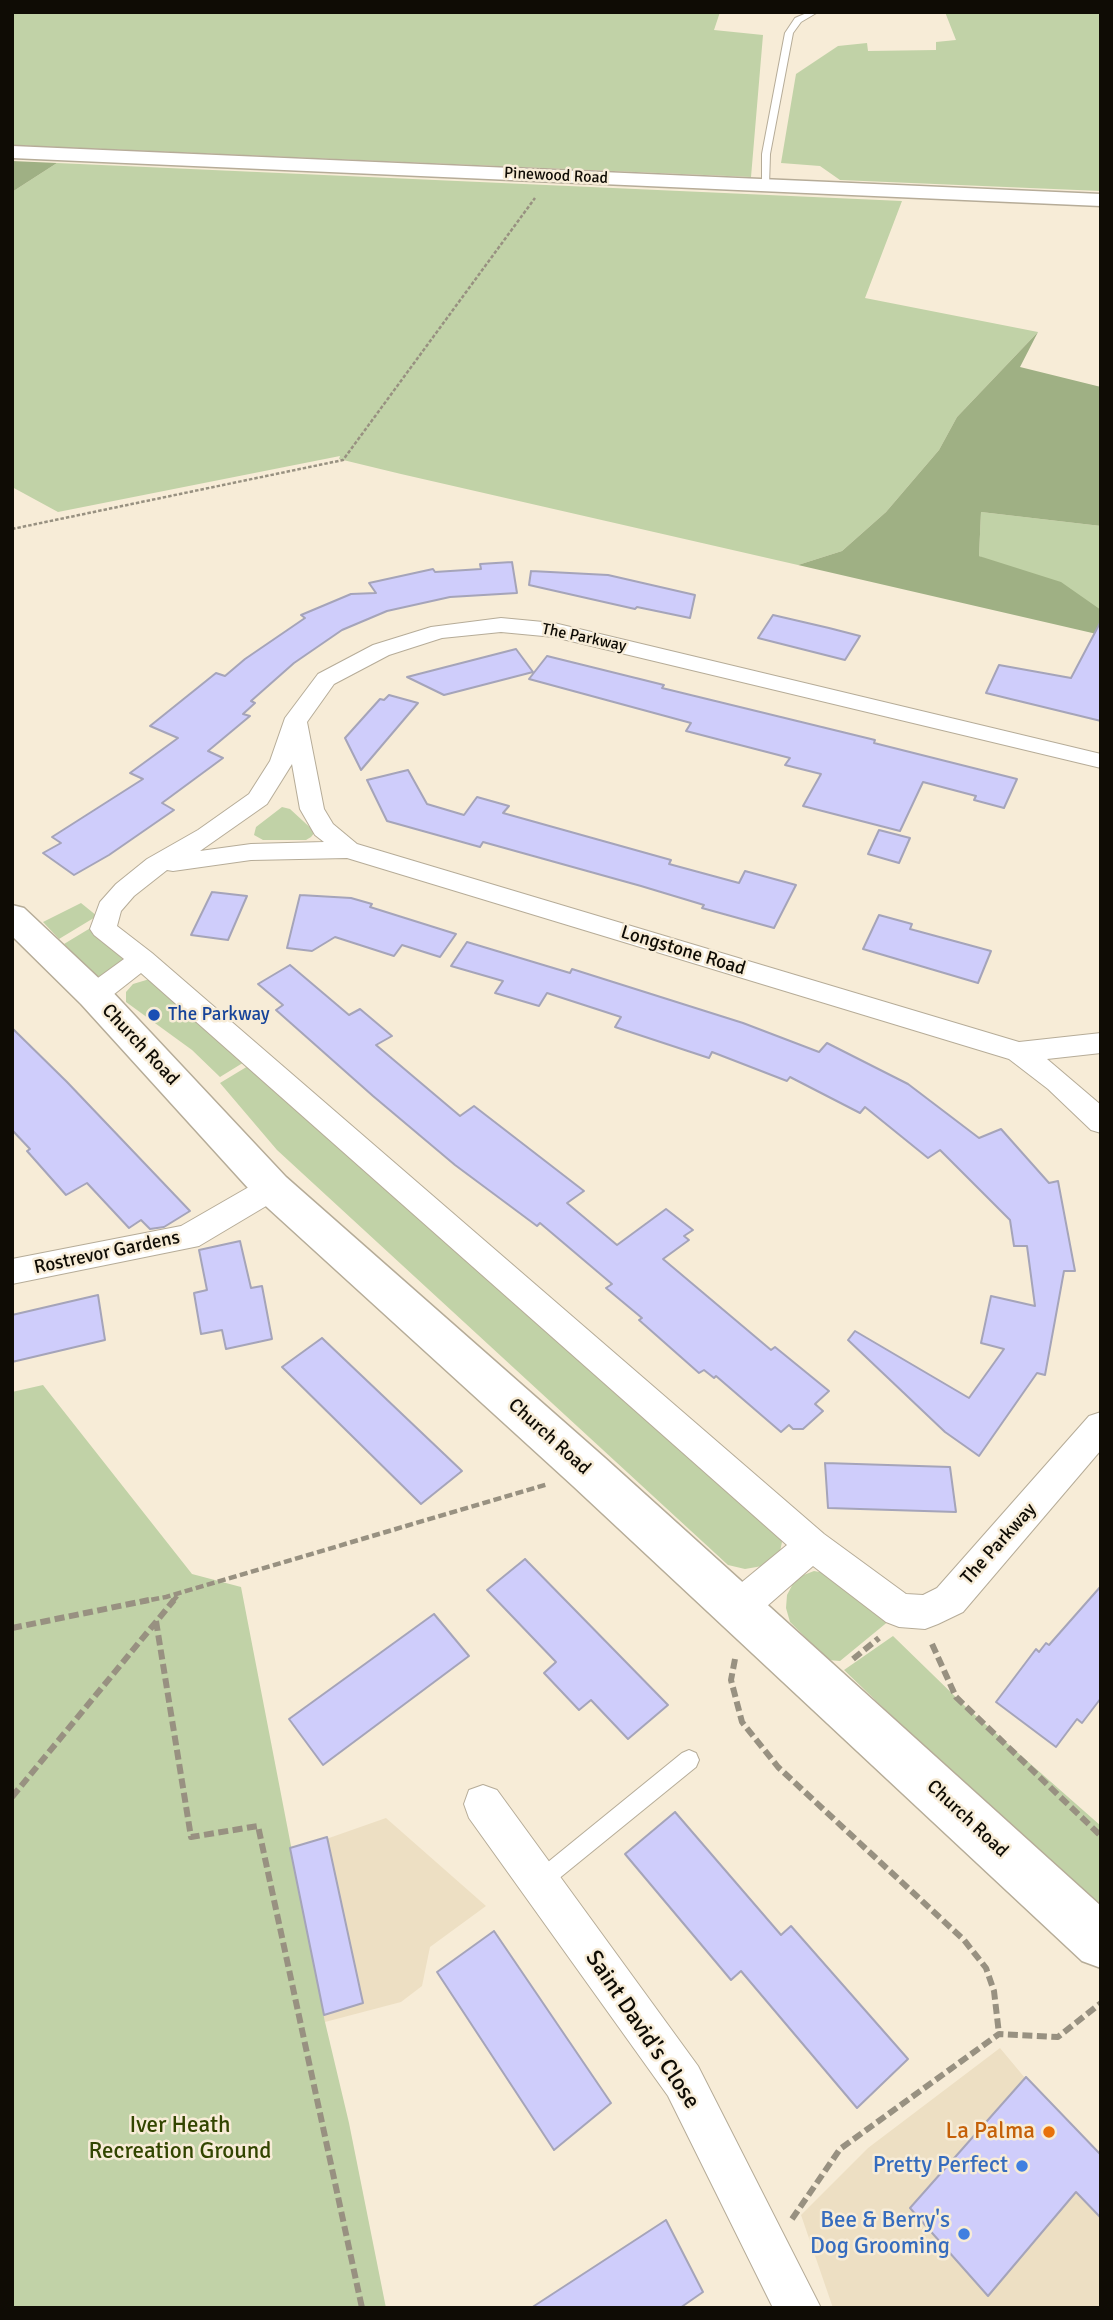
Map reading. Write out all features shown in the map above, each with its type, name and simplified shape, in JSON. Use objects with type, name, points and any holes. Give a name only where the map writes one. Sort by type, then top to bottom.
[{"type":"street","name":"Pinewood Road","points":[[12,152],[1101,200]]},
{"type":"street","name":"The Parkway","points":[[156,865],[207,836],[258,800],[282,761],[297,718],[326,679],[382,650],[439,632],[501,625],[554,629],[1101,761]]},
{"type":"street","points":[[297,718],[300,753],[312,809],[324,829],[348,850]]},
{"type":"street","points":[[348,850],[251,852],[156,865],[125,890],[109,908],[103,929],[142,959],[812,1545],[903,1606]]},
{"type":"street","name":"Longstone Road","points":[[348,850],[1019,1052]]},
{"type":"street","name":"Church Road","points":[[12,916],[94,995],[272,1188],[589,1472],[1101,1942]]},
{"type":"street","points":[[94,995],[142,959]]},
{"type":"street","points":[[1019,1052],[1101,1043]]},
{"type":"street","points":[[1019,1052],[1058,1082],[1101,1122]]},
{"type":"street","name":"Rostrevor Gardens","points":[[12,1272],[188,1237],[272,1188]]},
{"type":"street","name":"The Parkway","points":[[903,1606],[950,1600],[1101,1426]]},
{"type":"street","points":[[751,1620],[812,1545]]},
{"type":"street","name":"Saint David's Close","points":[[483,1804],[683,2081],[798,2308]]},
{"type":"lane","points":[[765,186],[766,154],[789,33],[798,20],[814,12]]},
{"type":"lane","points":[[539,1882],[689,1760]]},
{"type":"path","points":[[12,529],[343,460],[552,176]]},
{"type":"path","points":[[12,1628],[180,1593],[589,1472]]},
{"type":"path","points":[[12,1797],[180,1593]]},
{"type":"path","points":[[821,1685],[894,1627],[903,1606],[931,1642],[956,1697],[1101,1836]]},
{"type":"path","points":[[751,1620],[734,1660],[731,1680],[741,1722],[778,1767],[971,1949],[986,1968],[990,1979],[999,2034]]},
{"type":"path","points":[[156,1621],[191,1838],[258,1826],[362,2308]]},
{"type":"path","points":[[770,2252],[840,2149],[999,2034],[1058,2037],[1101,2003]]},
{"type":"shaded area","points":[[386,1818],[486,1906],[430,1947],[422,1986],[401,2002],[325,2022],[292,1851]]},
{"type":"shaded area","points":[[1000,2048],[1040,2096],[1101,2156],[1101,2308],[833,2308],[801,2215],[868,2148]]},
{"type":"green space","points":[[12,12],[720,12],[714,30],[763,35],[751,177],[12,145]]},
{"type":"green space","points":[[945,12],[1101,12],[1101,191],[840,180],[820,166],[781,163],[796,74],[838,46],[867,43],[868,51],[936,50],[936,42],[956,40]]},
{"type":"green space","points":[[12,161],[57,163],[12,192]]},
{"type":"green space","points":[[57,163],[902,201],[865,298],[1038,332],[957,417],[939,450],[886,512],[842,551],[798,565],[401,474],[339,459],[340,456],[58,512],[12,487],[12,192]]},
{"type":"green space","points":[[1038,332],[1020,367],[1101,387],[1101,526],[981,512],[979,556],[1061,582],[1101,610],[1101,635],[798,565],[842,551],[886,512],[939,450],[957,417]]},
{"type":"green space","points":[[981,512],[1101,526],[1101,610],[979,556]]},
{"type":"green space","points":[[282,807],[290,809],[315,832],[311,837],[306,840],[263,840],[254,835],[256,827]]},
{"type":"green space","points":[[81,903],[97,916],[59,939],[43,922]]},
{"type":"green space","points":[[102,921],[134,962],[104,976],[96,976],[64,944]]},
{"type":"green space","points":[[153,978],[254,1056],[220,1077],[192,1050],[126,1002],[126,992],[133,984]]},
{"type":"green space","points":[[258,1060],[777,1523],[782,1542],[779,1556],[768,1565],[745,1569],[728,1565],[277,1150],[220,1083]]},
{"type":"green space","name":"Iver Heath Recreation Ground","points":[[43,1385],[192,1574],[241,1587],[325,2022],[349,2123],[386,2308],[12,2308],[12,1392]]},
{"type":"green space","points":[[814,1571],[836,1575],[890,1620],[840,1661],[828,1660],[790,1622],[786,1608],[787,1595],[796,1578]]},
{"type":"green space","points":[[893,1636],[967,1708],[1101,1826],[1101,1917],[844,1670]]},
{"type":"building","points":[[512,562],[517,593],[450,597],[387,611],[342,630],[294,663],[251,701],[255,703],[243,714],[250,716],[208,751],[223,758],[162,803],[174,810],[109,855],[74,875],[43,853],[61,843],[52,837],[143,779],[130,773],[178,738],[150,726],[216,673],[225,676],[305,618],[301,615],[351,594],[376,593],[369,583],[433,569],[435,572],[481,569],[480,564]]},
{"type":"building","points":[[531,571],[608,575],[695,595],[690,618],[637,607],[635,609],[529,585]]},
{"type":"building","points":[[773,615],[860,636],[845,660],[758,638]]},
{"type":"building","points":[[1101,621],[1101,721],[986,693],[999,665],[1071,678]]},
{"type":"building","points":[[516,649],[533,672],[444,695],[407,677]]},
{"type":"building","points":[[547,656],[1017,779],[1004,808],[974,800],[976,796],[923,782],[900,831],[803,806],[821,774],[785,765],[790,758],[686,731],[691,723],[529,679]]},
{"type":"building","points":[[389,695],[418,703],[361,770],[345,738],[380,699],[384,700]]},
{"type":"building","points":[[408,770],[427,804],[464,815],[477,797],[509,806],[503,813],[671,860],[669,864],[739,883],[745,871],[796,885],[774,928],[702,908],[704,905],[641,886],[483,842],[480,847],[387,821],[367,780]]},
{"type":"building","points":[[879,830],[910,838],[899,863],[868,854]]},
{"type":"building","points":[[212,892],[247,896],[228,940],[191,935]]},
{"type":"building","points":[[300,895],[351,898],[372,904],[370,907],[456,934],[440,957],[402,945],[394,956],[335,937],[312,951],[287,948]]},
{"type":"building","points":[[879,915],[912,924],[910,929],[991,951],[978,983],[863,949]]},
{"type":"building","points":[[467,942],[570,973],[572,969],[743,1023],[819,1052],[827,1043],[908,1084],[979,1138],[1001,1129],[1049,1183],[1058,1181],[1075,1271],[1064,1271],[1045,1375],[1037,1373],[979,1456],[945,1432],[848,1340],[855,1331],[969,1398],[1004,1349],[981,1343],[991,1296],[1035,1306],[1027,1246],[1014,1246],[1010,1220],[940,1150],[928,1158],[865,1107],[860,1113],[790,1077],[787,1081],[712,1052],[709,1058],[615,1027],[621,1017],[547,993],[539,1006],[495,993],[503,981],[451,966]]},
{"type":"building","points":[[290,965],[349,1015],[360,1009],[392,1036],[376,1045],[460,1116],[474,1106],[584,1191],[567,1203],[617,1245],[666,1209],[693,1230],[684,1236],[689,1240],[663,1259],[771,1350],[775,1347],[829,1391],[815,1404],[823,1411],[803,1429],[793,1429],[789,1425],[781,1432],[716,1376],[714,1378],[704,1370],[699,1373],[639,1320],[642,1318],[606,1288],[612,1284],[540,1223],[537,1226],[455,1165],[276,1010],[283,1005],[258,984]]},
{"type":"building","points":[[12,1028],[190,1211],[164,1227],[150,1229],[141,1220],[129,1228],[87,1183],[66,1195],[12,1130]]},
{"type":"building","points":[[240,1241],[251,1288],[262,1286],[272,1339],[226,1349],[222,1330],[201,1334],[194,1293],[207,1290],[199,1250]]},
{"type":"building","points":[[98,1295],[105,1340],[12,1362],[12,1315]]},
{"type":"building","points":[[322,1338],[462,1471],[421,1504],[282,1367]]},
{"type":"building","points":[[825,1463],[950,1467],[956,1512],[828,1508]]},
{"type":"building","points":[[525,1559],[668,1705],[628,1739],[591,1700],[579,1710],[544,1673],[556,1662],[487,1590]]},
{"type":"building","points":[[1101,1586],[1101,1698],[1082,1723],[1077,1719],[1056,1747],[996,1702],[1036,1649],[1039,1652],[1046,1643],[1049,1645]]},
{"type":"building","points":[[434,1614],[469,1656],[323,1765],[289,1719]]},
{"type":"building","points":[[675,1812],[781,1935],[791,1926],[908,2059],[857,2108],[741,1971],[731,1980],[625,1854]]},
{"type":"building","points":[[327,1837],[363,2003],[324,2015],[290,1848]]},
{"type":"building","points":[[494,1931],[611,2103],[554,2150],[437,1972]]},
{"type":"building","points":[[1026,2077],[1101,2155],[1101,2218],[1076,2192],[988,2296],[910,2208]]},
{"type":"building","points":[[666,2220],[703,2292],[680,2308],[531,2308]]},
{"type":"place","name":"The Parkway","points":[[154,1015]]},
{"type":"place","name":"La Palma","points":[[1049,2132]]},
{"type":"place","name":"Pretty Perfect","points":[[1022,2166]]},
{"type":"place","name":"Bee & Berry's Dog Grooming","points":[[964,2234]]}]
